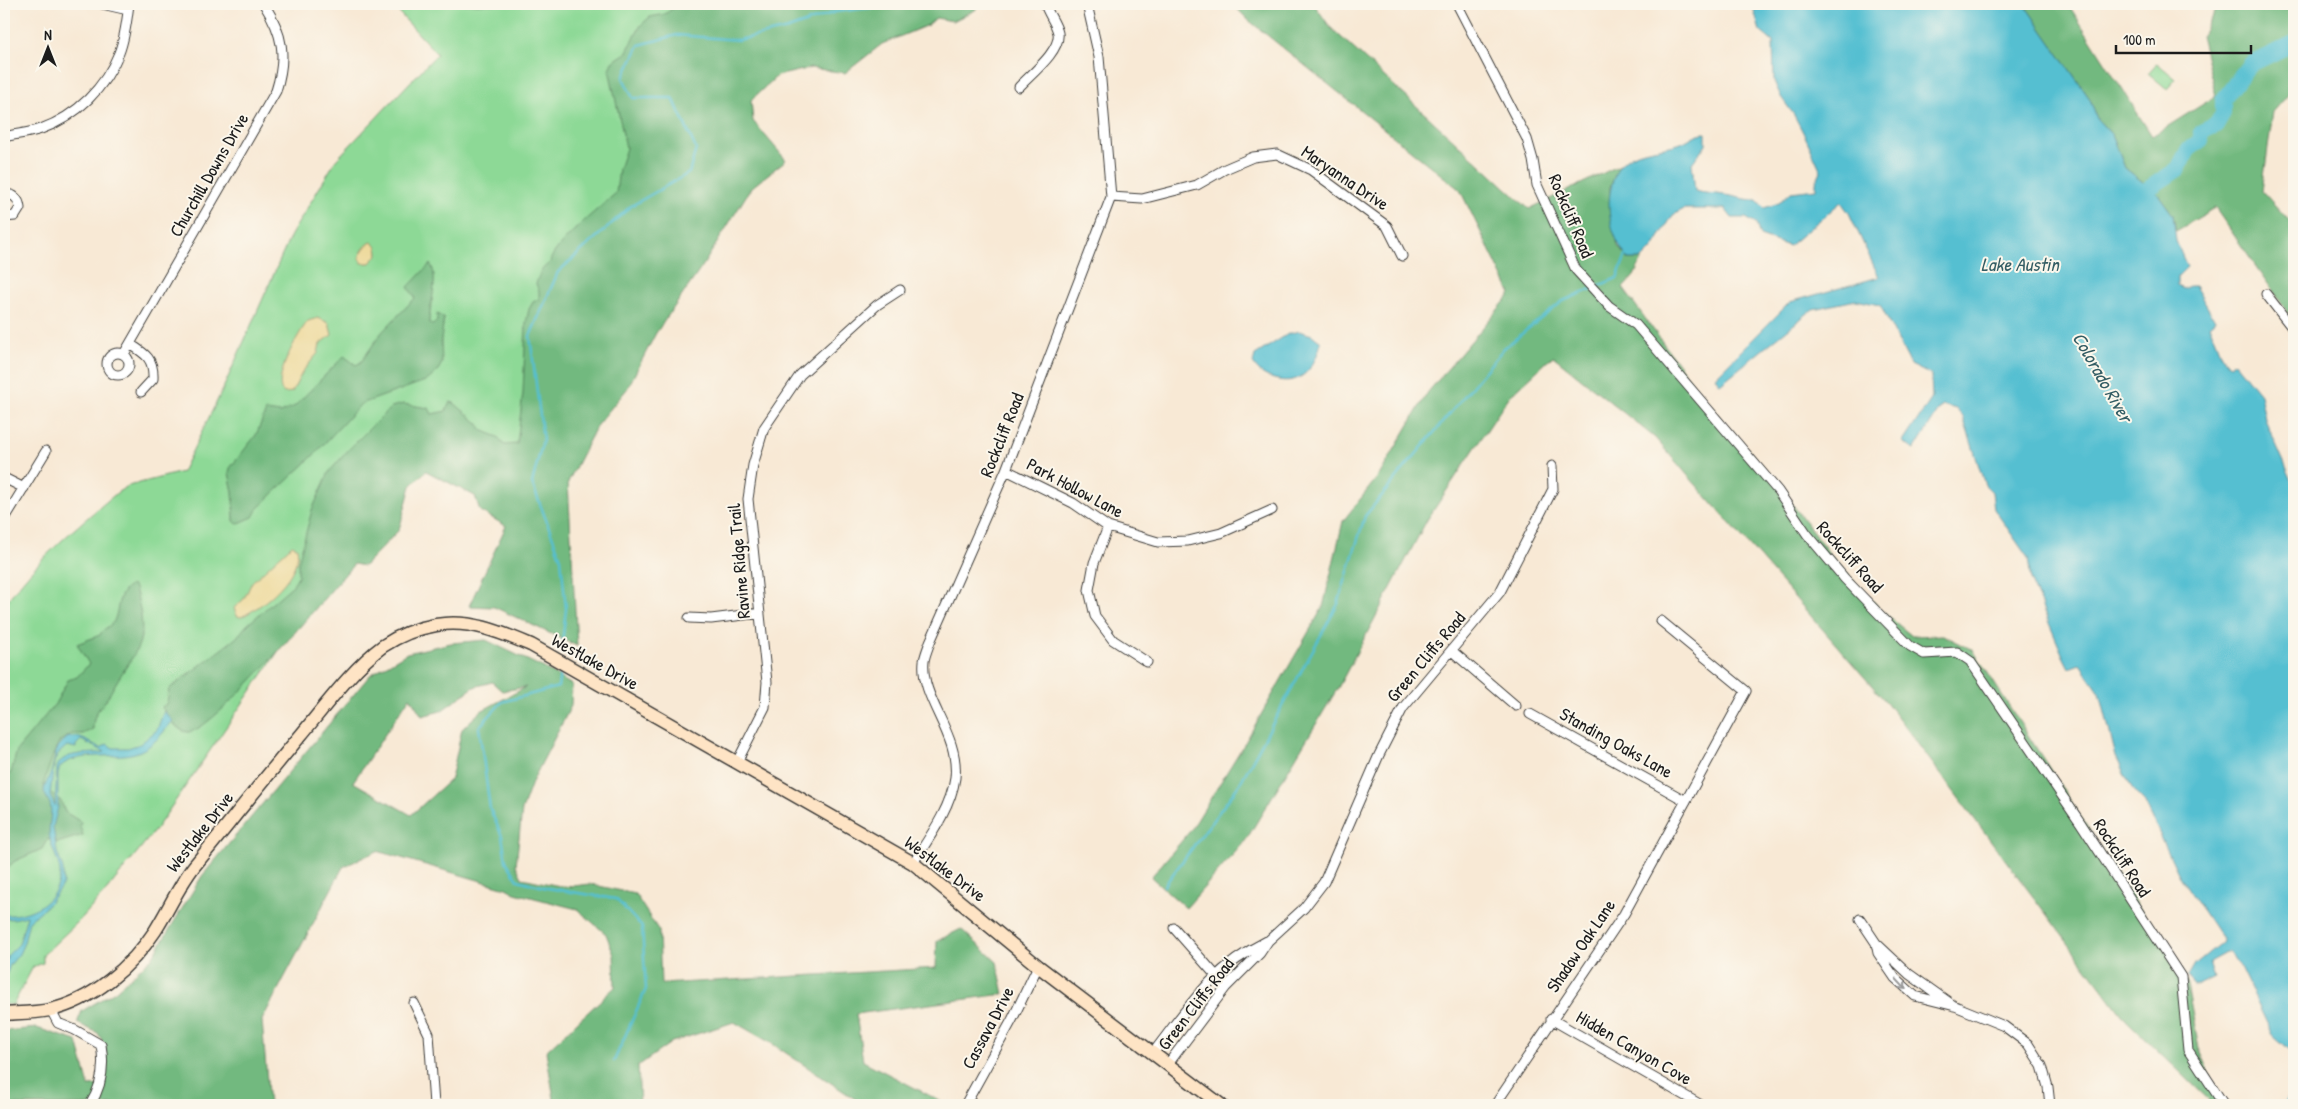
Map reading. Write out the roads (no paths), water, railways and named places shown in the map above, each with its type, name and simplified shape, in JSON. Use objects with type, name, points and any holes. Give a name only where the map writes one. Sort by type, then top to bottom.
[{"type":"street","points":[[4,137],[40,130],[59,122],[75,112],[96,92],[119,53],[129,7],[102,4]]},
{"type":"street","name":"Churchill Downs Drive","points":[[124,354],[276,91],[282,69],[282,44],[272,18],[264,4]]},
{"type":"street","points":[[1019,86],[1054,50],[1058,41],[1058,32],[1045,4]]},
{"type":"street","name":"Rockcliff Road","points":[[913,864],[935,827],[955,777],[949,734],[928,691],[924,661],[930,642],[1006,470],[1111,198],[1098,57],[1088,4]]},
{"type":"street","name":"Rockcliff Road","points":[[1457,4],[1527,139],[1537,185],[1576,270],[1609,306],[1636,325],[1778,491],[1807,534],[1845,580],[1910,646],[1924,654],[1957,652],[1970,661],[2080,822],[2181,977],[2188,1050],[2224,1105]]},
{"type":"street","name":"Maryanna Drive","points":[[1111,198],[1142,199],[1197,185],[1225,169],[1254,157],[1277,154],[1311,170],[1387,226],[1402,256]]},
{"type":"street","points":[[4,196],[12,195],[17,198],[20,208],[15,216],[4,217]]},
{"type":"street","name":"Ravine Ridge Trail","points":[[737,762],[765,707],[767,682],[748,499],[753,465],[764,428],[800,375],[877,305],[900,290]]},
{"type":"street","points":[[2266,294],[2294,330]]},
{"type":"street","points":[[130,344],[148,356],[154,369],[153,379],[141,392]]},
{"type":"street","points":[[4,520],[46,451]]},
{"type":"street","name":"Green Cliffs Road","points":[[1168,1064],[1226,987],[1260,953],[1268,941],[1304,908],[1324,882],[1379,755],[1403,708],[1500,592],[1553,489],[1552,466]]},
{"type":"street","name":"Park Hollow Lane","points":[[1006,470],[1073,503],[1108,527],[1158,542],[1188,541],[1221,533],[1272,510]]},
{"type":"street","points":[[4,478],[24,488]]},
{"type":"street","points":[[1108,527],[1094,563],[1089,590],[1095,616],[1113,640],[1147,662]]},
{"type":"street","points":[[689,618],[710,619],[760,613]]},
{"type":"street","name":"Shadow Oak Lane","points":[[1495,1105],[1551,1019],[1624,914],[1746,691],[1661,621]]},
{"type":"street","name":"Westlake Drive","points":[[4,1014],[51,1010],[88,994],[116,976],[140,952],[156,930],[186,876],[320,712],[360,667],[383,647],[405,634],[435,625],[476,625],[494,629],[560,661],[913,864],[1038,966],[1221,1105]]},
{"type":"street","points":[[1452,651],[1516,706]]},
{"type":"street","name":"Standing Oaks Lane","points":[[1530,714],[1686,801]]},
{"type":"street","points":[[1860,919],[1876,943],[1909,974],[1955,1006]]},
{"type":"street","points":[[1174,928],[1226,987]]},
{"type":"street","name":"Green Cliffs Road","points":[[1153,1053],[1199,992],[1222,968],[1246,952],[1268,941]]},
{"type":"street","points":[[1876,943],[1878,953],[1907,991],[1915,996],[1955,1006],[2004,1026],[2028,1044],[2042,1066],[2048,1086],[2050,1105]]},
{"type":"street","name":"Cassava Drive","points":[[964,1105],[1012,1020],[1038,966]]},
{"type":"street","points":[[414,1003],[429,1034],[434,1105]]},
{"type":"street","points":[[51,1010],[58,1024],[76,1030],[101,1045],[104,1062],[98,1091],[90,1105]]},
{"type":"street","name":"Hidden Canyon Cove","points":[[1551,1019],[1701,1105]]},
{"type":"water","name":"Lake Austin","points":[[1752,4],[2024,4],[2090,99],[2097,119],[2112,135],[2125,168],[2158,194],[2173,215],[2176,241],[2187,267],[2177,277],[2177,286],[2184,289],[2195,286],[2215,320],[2209,325],[2221,355],[2229,365],[2235,363],[2260,394],[2265,419],[2294,485],[2294,1059],[2290,1051],[2273,1036],[2241,969],[2229,951],[2209,962],[2214,977],[2193,987],[2188,976],[2195,964],[2223,941],[2179,875],[2145,803],[2132,789],[2116,757],[2100,693],[2080,664],[2069,668],[2063,656],[2031,581],[2028,558],[1994,509],[1992,492],[1985,485],[1963,417],[1956,409],[1942,405],[1914,450],[1903,442],[1932,398],[1931,375],[1911,365],[1880,305],[1856,300],[1813,309],[1720,384],[1715,377],[1790,302],[1879,277],[1849,213],[1841,202],[1789,246],[1760,236],[1756,224],[1746,218],[1732,218],[1725,209],[1684,209],[1673,215],[1652,249],[1642,259],[1628,259],[1622,250],[1610,219],[1609,197],[1611,186],[1619,166],[1626,159],[1641,152],[1681,143],[1699,134],[1706,133],[1706,145],[1692,163],[1695,191],[1757,200],[1764,208],[1779,203],[1791,192],[1816,189],[1816,182],[1821,171],[1805,136],[1794,115],[1781,97],[1774,81],[1773,42],[1760,31]]},
{"type":"water","points":[[1299,331],[1312,335],[1321,342],[1315,359],[1306,373],[1292,380],[1284,381],[1261,373],[1253,363],[1255,355],[1288,334]]},
{"type":"water","points":[[164,711],[173,721],[157,739],[144,749],[129,754],[76,759],[60,767],[58,774],[58,808],[53,827],[57,852],[63,869],[63,884],[47,906],[29,921],[24,943],[19,954],[4,975],[7,956],[19,944],[27,916],[13,919],[4,918],[4,915],[23,913],[40,906],[54,893],[58,885],[60,871],[49,835],[51,808],[44,790],[61,742],[74,737],[101,748],[107,744],[113,748],[128,748],[140,744],[157,730]],"holes":[[[81,740],[105,752],[78,754],[65,758],[60,762],[57,767],[55,806],[50,796],[54,762],[58,754],[67,746],[76,748],[76,745]]]},
{"type":"waterway","points":[[562,644],[566,609],[561,559],[532,483],[543,440],[530,336],[558,272],[631,206],[689,173],[696,149],[673,98],[633,98],[623,78],[639,45],[677,35],[738,40],[788,29],[835,12],[903,4]]},
{"type":"waterway","points":[[2133,199],[2178,169],[2188,150],[2201,140],[2201,132],[2216,125],[2223,113],[2223,100],[2249,65],[2294,43]]},
{"type":"waterway","points":[[1164,886],[1239,785],[1338,604],[1365,516],[1504,348],[1563,301],[1617,278],[1626,255]]},
{"type":"waterway","points":[[560,672],[558,687],[502,702],[479,727],[490,809],[502,836],[506,861],[518,880],[547,888],[616,899],[642,927],[646,989],[614,1061]]},
{"type":"waterway","points":[[2283,1105],[2294,1091]]},
{"type":"water label","name":"Colorado River","points":[[2103,377]]}]
